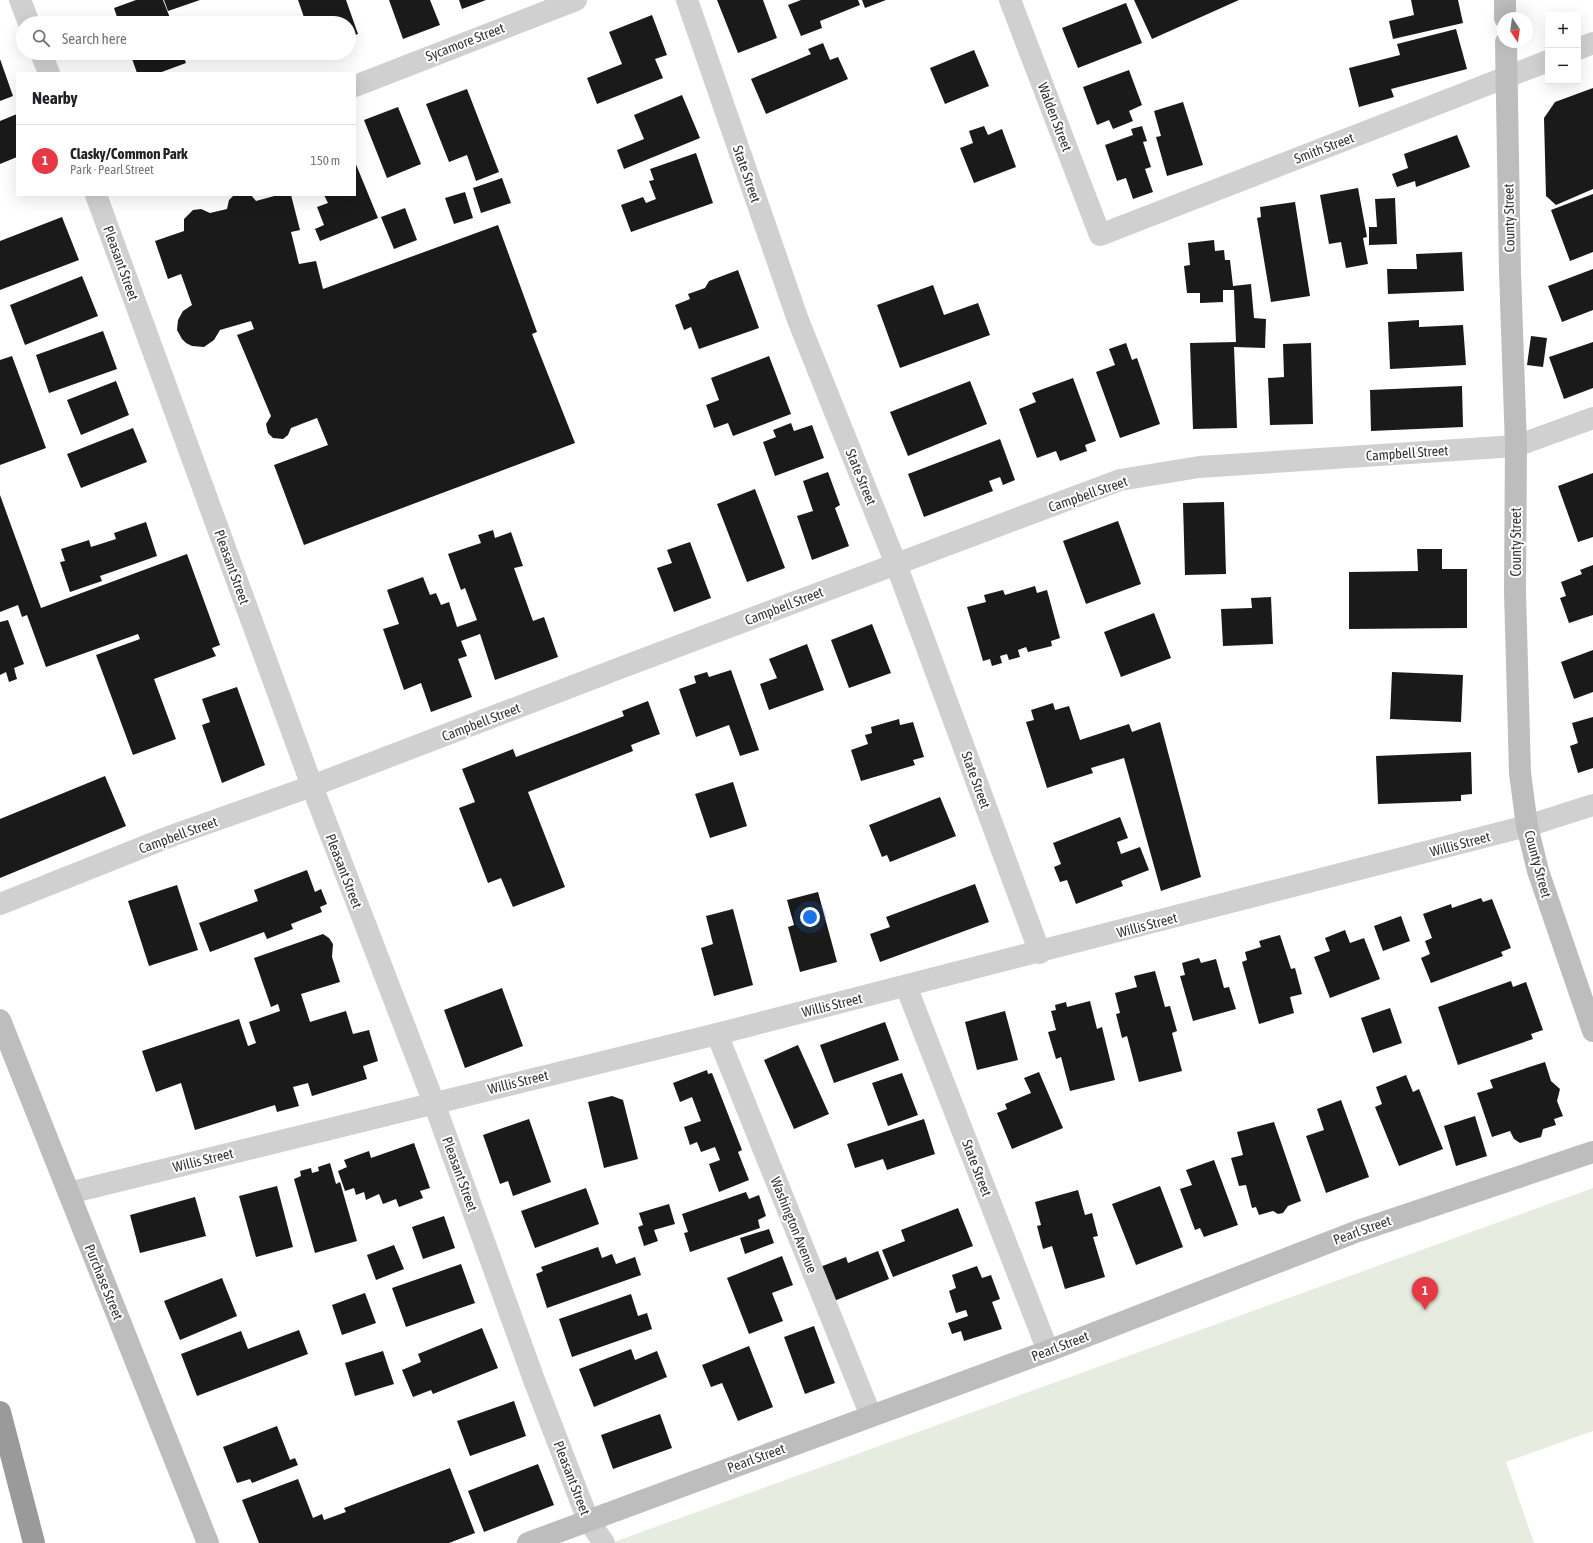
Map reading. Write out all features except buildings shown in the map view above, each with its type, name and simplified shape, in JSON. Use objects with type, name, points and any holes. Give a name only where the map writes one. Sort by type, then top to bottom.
[{"type":"highway","points":[[0,1412],[34,1543]]},
{"type":"main road","points":[[1505,0],[1505,12]]},
{"type":"main road","name":"County Street","points":[[1506,48],[1516,446],[1515,592],[1520,773],[1527,826],[1538,871],[1593,1031]]},
{"type":"main road","name":"Purchase Street","points":[[0,1020],[208,1543]]},
{"type":"main road","name":"Pearl Street","points":[[528,1543],[1048,1351],[1358,1231],[1593,1152]]},
{"type":"street","points":[[20,0],[27,16]]},
{"type":"street","name":"Sycamore Street","points":[[356,86],[576,0]]},
{"type":"street","name":"State Street","points":[[687,0],[798,320],[896,564],[1040,953]]},
{"type":"street","name":"Walden Street","points":[[1010,0],[1100,235]]},
{"type":"street","points":[[1580,48],[1593,43]]},
{"type":"street","points":[[44,60],[49,72]]},
{"type":"street","name":"Smith Street","points":[[1100,235],[1545,62]]},
{"type":"street","name":"Pleasant Street","points":[[96,196],[312,786],[434,1103],[534,1380],[588,1520],[604,1543]]},
{"type":"street","name":"Campbell Street","points":[[0,904],[171,836],[312,786],[620,668],[1120,480],[1199,467],[1516,446],[1593,418]]},
{"type":"street","name":"Willis Street","points":[[69,1193],[1040,953],[1527,826],[1593,805]]},
{"type":"street","name":"State Street","points":[[906,986],[1048,1351]]},
{"type":"street","name":"Washington Avenue","points":[[717,1034],[871,1416]]},
{"type":"shaded area","points":[[1593,1188],[1593,1431],[1506,1462],[1534,1543],[611,1543]]},
{"type":"place","name":"Clasky/Common Park","points":[[1425,1310]]}]
